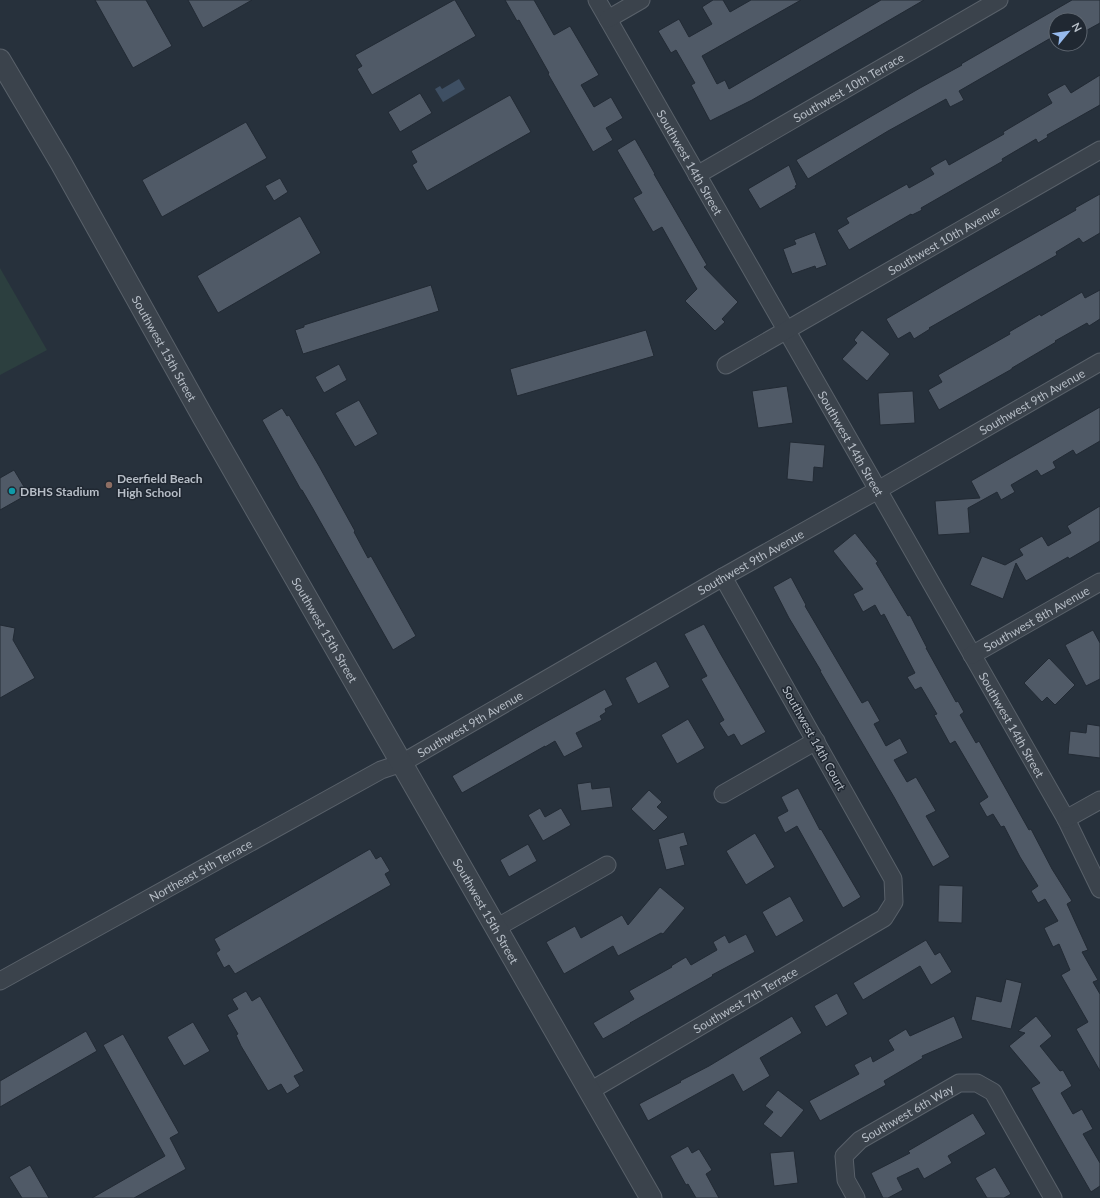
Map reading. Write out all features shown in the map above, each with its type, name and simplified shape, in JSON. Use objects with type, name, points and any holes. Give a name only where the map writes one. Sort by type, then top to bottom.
[{"type":"street","name":"Southwest 14th Street","points":[[597,0],[1066,819],[1100,889]]},
{"type":"street","points":[[608,19],[641,0]]},
{"type":"street","name":"Southwest 10th Terrace","points":[[697,175],[999,0]]},
{"type":"street","name":"Southwest 15th Street","points":[[0,60],[61,163],[203,417],[651,1198]]},
{"type":"street","name":"Southwest 10th Avenue","points":[[726,366],[1100,150]]},
{"type":"street","name":"Southwest 9th Avenue","points":[[402,763],[723,577],[878,490],[1100,362]]},
{"type":"street","name":"Southwest 14th Court","points":[[723,577],[893,879],[894,902]]},
{"type":"street","name":"Southwest 8th Avenue","points":[[972,655],[1100,582]]},
{"type":"street","points":[[723,794],[816,741]]},
{"type":"street","name":"Northeast 5th Terrace","points":[[0,981],[381,770],[402,763]]},
{"type":"street","points":[[1066,819],[1100,800]]},
{"type":"street","points":[[496,928],[607,865]]},
{"type":"street","name":"Southwest 7th Terrace","points":[[590,1091],[884,918],[894,902]]},
{"type":"street","name":"Southwest 6th Way","points":[[856,1198],[846,1180],[844,1156],[860,1140],[960,1083],[977,1083],[993,1092],[1053,1198]]},
{"type":"shaded area","points":[[0,268],[47,350],[0,375]]},
{"type":"water","points":[[459,79],[465,89],[443,102],[435,89],[440,86],[442,89]]},
{"type":"building","points":[[95,0],[146,0],[172,46],[133,68]]},
{"type":"building","points":[[188,0],[252,0],[203,28]]},
{"type":"building","points":[[454,0],[476,36],[372,95],[357,69],[362,66],[355,55]]},
{"type":"building","points":[[505,0],[534,0],[554,35],[570,26],[599,75],[581,85],[594,107],[611,97],[623,118],[606,128],[613,140],[593,152],[519,20],[517,21]]},
{"type":"building","points":[[713,0],[723,0],[730,12],[751,0],[801,0],[702,56],[717,84],[725,80],[729,89],[881,0],[924,0],[752,100],[710,121],[691,85],[695,83],[676,50],[671,53],[658,31],[679,19],[689,37],[712,24],[702,7]]},
{"type":"building","points":[[1072,0],[1100,0],[1100,23],[1088,30],[1088,12],[1051,12]]},
{"type":"building","points":[[1048,14],[1048,40],[959,91],[964,100],[950,107],[946,99],[888,131],[808,179],[796,160],[962,65],[961,64]]},
{"type":"building","points":[[1100,75],[1100,105],[1047,135],[1048,137],[1038,143],[1036,139],[1002,159],[1003,161],[921,208],[922,210],[912,215],[911,214],[849,250],[837,230],[849,223],[846,218],[907,184],[909,188],[934,174],[930,168],[946,159],[949,165],[1004,134],[1003,132],[1052,103],[1047,94],[1065,84],[1071,93]]},
{"type":"building","points":[[420,93],[432,113],[400,132],[388,112]]},
{"type":"building","points":[[510,95],[531,132],[427,191],[412,165],[417,162],[411,151]]},
{"type":"building","points":[[246,122],[267,158],[162,217],[142,180]]},
{"type":"building","points":[[635,139],[707,265],[704,267],[738,302],[722,319],[725,322],[715,331],[685,301],[697,289],[662,227],[653,232],[633,198],[642,193],[617,150]]},
{"type":"building","points":[[789,165],[797,185],[795,186],[796,188],[760,209],[748,189]]},
{"type":"building","points":[[280,178],[288,192],[274,201],[265,186]]},
{"type":"building","points":[[1100,194],[1100,233],[1083,243],[1079,238],[1056,252],[1057,255],[929,328],[930,329],[914,339],[910,332],[898,339],[886,319],[1076,210],[1075,208]]},
{"type":"building","points":[[300,216],[321,253],[218,313],[197,276]]},
{"type":"building","points":[[815,232],[827,265],[816,269],[815,266],[792,274],[783,249],[796,244],[794,240]]},
{"type":"building","points":[[431,285],[439,311],[303,354],[295,330],[304,327],[304,325]]},
{"type":"building","points":[[1100,290],[1100,319],[1089,326],[1087,323],[1055,341],[1056,342],[1012,369],[939,410],[928,390],[942,382],[938,375],[1010,334],[1009,332],[1040,314],[1041,316],[1082,292],[1085,298]]},
{"type":"building","points":[[646,330],[654,356],[517,396],[510,369]]},
{"type":"building","points":[[862,330],[890,354],[867,381],[842,359],[857,343],[854,340]]},
{"type":"building","points":[[339,364],[347,380],[324,393],[315,377]]},
{"type":"building","points":[[787,386],[793,423],[758,428],[752,391]]},
{"type":"building","points":[[913,391],[915,423],[880,425],[878,393]]},
{"type":"building","points":[[359,400],[378,434],[355,447],[335,413]]},
{"type":"building","points":[[1100,407],[1100,441],[1076,455],[1073,450],[1053,462],[1056,468],[1041,476],[1037,470],[1011,485],[1015,492],[1001,500],[997,492],[968,508],[970,533],[938,535],[935,501],[980,498],[971,481]]},
{"type":"building","points":[[282,408],[287,416],[289,415],[319,466],[355,531],[354,532],[368,558],[371,556],[416,636],[393,650],[262,420]]},
{"type":"building","points":[[790,442],[825,445],[823,468],[814,467],[813,482],[787,479]]},
{"type":"building","name":"DBHS Stadium","points":[[14,470],[26,490],[21,493],[23,497],[0,510],[0,478]]},
{"type":"building","points":[[1100,506],[1100,541],[1026,581],[1016,563],[1003,599],[970,585],[982,556],[1005,565],[1023,555],[1019,549],[1042,536],[1048,546],[1071,533],[1067,526]]},
{"type":"building","points":[[855,533],[878,562],[876,563],[908,616],[910,615],[926,648],[956,702],[958,701],[964,712],[960,715],[976,743],[979,741],[1029,830],[1031,829],[1052,869],[1072,901],[1067,904],[1088,950],[1082,952],[1098,980],[1093,982],[1100,994],[1100,1071],[1076,1029],[1088,1022],[1061,975],[1070,970],[1059,944],[1053,947],[1044,928],[1058,921],[1045,899],[1038,903],[1031,891],[1038,886],[1020,857],[1004,826],[1001,827],[993,814],[987,817],[979,803],[988,797],[955,741],[950,744],[934,715],[937,714],[921,687],[915,690],[907,677],[915,673],[884,614],[881,616],[875,605],[863,612],[853,594],[863,589],[833,551]]},
{"type":"building","points":[[791,577],[806,605],[805,606],[862,703],[868,700],[880,721],[874,724],[886,746],[900,738],[908,753],[894,760],[907,782],[916,777],[936,811],[926,816],[950,857],[933,867],[894,797],[789,618],[773,587]]},
{"type":"building","points":[[704,624],[766,732],[741,746],[734,734],[728,737],[719,723],[724,720],[701,679],[707,676],[684,634]]},
{"type":"building","points":[[0,625],[15,628],[13,640],[35,678],[0,698]]},
{"type":"building","points":[[1093,630],[1100,643],[1100,679],[1086,686],[1065,645]]},
{"type":"building","points":[[1049,658],[1075,685],[1055,705],[1047,697],[1042,702],[1024,683]]},
{"type":"building","points":[[656,661],[670,687],[638,704],[625,678]]},
{"type":"building","points":[[605,689],[613,705],[605,709],[606,712],[600,716],[602,720],[576,733],[583,747],[564,757],[555,741],[462,793],[452,776]]},
{"type":"building","points":[[688,719],[705,748],[677,764],[661,735]]},
{"type":"building","points":[[1087,724],[1100,726],[1100,758],[1068,754],[1070,731],[1086,733]]},
{"type":"building","points":[[591,782],[592,789],[610,787],[613,807],[581,811],[577,784]]},
{"type":"building","points":[[798,788],[820,830],[821,829],[861,897],[843,908],[797,826],[785,833],[777,817],[788,811],[781,797]]},
{"type":"building","points":[[649,790],[662,802],[657,807],[668,817],[654,831],[631,809]]},
{"type":"building","points":[[540,808],[545,817],[561,808],[571,825],[543,841],[528,815]]},
{"type":"building","points":[[684,832],[688,845],[680,847],[685,865],[666,870],[658,839]]},
{"type":"building","points":[[755,833],[775,867],[746,885],[726,851]]},
{"type":"building","points":[[528,844],[537,861],[509,877],[500,860]]},
{"type":"building","points":[[370,849],[376,859],[381,856],[390,871],[385,874],[391,885],[235,974],[229,965],[224,968],[216,953],[220,950],[214,939]]},
{"type":"building","points":[[939,885],[963,886],[962,923],[938,922]]},
{"type":"building","points":[[660,887],[685,908],[663,934],[661,933],[618,956],[613,946],[564,974],[546,942],[575,926],[581,938],[622,915],[628,925]]},
{"type":"building","points":[[790,896],[804,921],[776,937],[762,912]]},
{"type":"building","points":[[746,934],[755,952],[712,975],[713,976],[603,1039],[593,1023],[634,999],[629,991],[672,967],[671,966],[686,957],[691,965],[717,950],[713,942],[725,935],[729,943]]},
{"type":"building","points":[[926,940],[935,955],[940,952],[952,972],[931,985],[920,966],[863,1000],[853,983]]},
{"type":"building","points":[[1006,979],[1022,983],[1011,1029],[971,1020],[976,996],[1001,1002]]},
{"type":"building","points":[[246,991],[252,1001],[260,996],[304,1071],[294,1076],[300,1086],[287,1094],[281,1084],[268,1091],[241,1046],[236,1035],[238,1034],[227,1015],[238,1009],[232,999]]},
{"type":"building","points":[[837,993],[848,1014],[826,1027],[814,1006]]},
{"type":"building","points":[[792,1016],[802,1033],[760,1058],[770,1076],[743,1092],[733,1074],[648,1121],[639,1104],[709,1066]]},
{"type":"building","points":[[954,1016],[963,1038],[922,1056],[923,1058],[884,1081],[886,1085],[820,1121],[809,1101],[859,1074],[854,1065],[871,1056],[873,1062],[894,1050],[888,1040],[906,1029],[910,1036]]},
{"type":"building","points":[[1036,1016],[1052,1036],[1040,1046],[1060,1071],[1063,1070],[1072,1086],[1061,1093],[1073,1114],[1082,1109],[1093,1129],[1083,1134],[1100,1163],[1100,1186],[1091,1192],[1031,1088],[1040,1083],[1009,1046],[1025,1033],[1018,1031]]},
{"type":"building","points":[[193,1022],[210,1051],[184,1066],[167,1037]]},
{"type":"building","points":[[86,1031],[97,1051],[0,1107],[0,1081]]},
{"type":"building","points":[[123,1034],[179,1133],[170,1138],[186,1169],[134,1198],[92,1198],[165,1156],[103,1045]]},
{"type":"building","points":[[778,1090],[804,1110],[781,1138],[763,1124],[773,1112],[765,1106]]},
{"type":"building","points":[[973,1113],[986,1134],[948,1156],[952,1163],[924,1179],[918,1168],[897,1178],[903,1190],[888,1198],[883,1198],[871,1173],[910,1153],[908,1151]]},
{"type":"building","points":[[688,1146],[692,1153],[699,1149],[712,1170],[706,1174],[719,1198],[696,1198],[688,1184],[686,1185],[670,1156]]},
{"type":"building","points":[[794,1151],[798,1183],[774,1186],[770,1153]]},
{"type":"building","points":[[30,1165],[49,1198],[22,1198],[9,1177]]},
{"type":"building","points":[[995,1167],[1011,1194],[1004,1198],[987,1198],[975,1178]]},
{"type":"place","name":"Deerfield Beach High School","points":[[109,485]]},
{"type":"place","name":"DBHS Stadium","points":[[12,491]]}]
